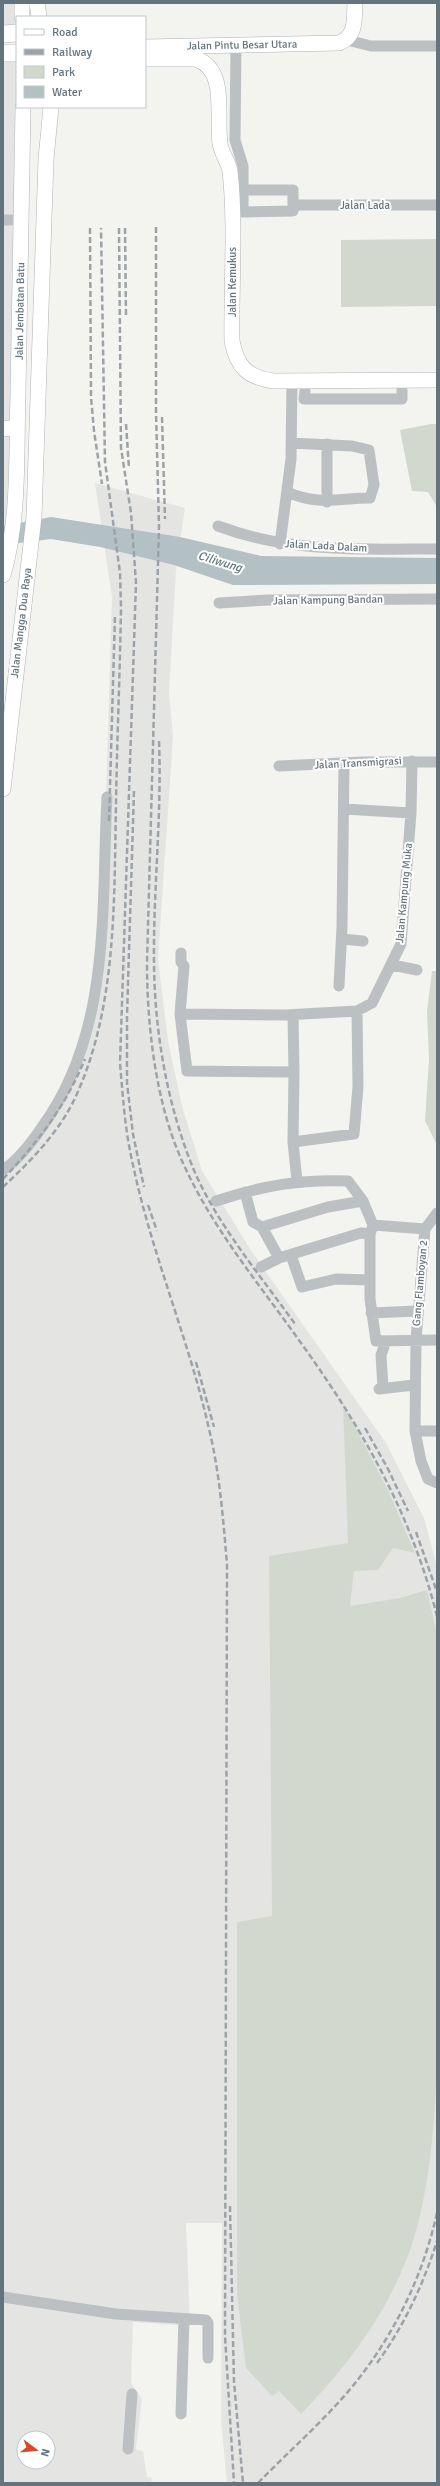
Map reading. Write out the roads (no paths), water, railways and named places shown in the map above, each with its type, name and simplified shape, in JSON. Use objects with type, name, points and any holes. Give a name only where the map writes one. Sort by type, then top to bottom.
[{"type":"main road","points":[[343,41],[352,34],[354,26],[355,3]]},
{"type":"main road","points":[[3,34],[16,33]]},
{"type":"main road","name":"Jalan Pintu Besar Utara","points":[[146,47],[343,41]]},
{"type":"main road","points":[[203,61],[199,52],[204,46]]},
{"type":"main road","points":[[3,53],[16,53]]},
{"type":"main road","points":[[146,59],[191,58],[203,61]]},
{"type":"main road","name":"Jalan Kemukus","points":[[203,61],[213,71],[216,79],[219,141],[230,172],[234,352],[248,374],[260,379],[292,381],[437,380]]},
{"type":"main road","name":"Jalan Jembatan Batu","points":[[6,562],[13,514],[10,428],[22,220],[23,108]]},
{"type":"main road","points":[[43,108],[46,159]]},
{"type":"main road","points":[[46,159],[51,108]]},
{"type":"main road","name":"Jalan Jembatan Batu","points":[[30,553],[34,517],[46,159]]},
{"type":"main road","name":"Jalan Mangga Dua Raya","points":[[3,789],[19,635],[30,553]]},
{"type":"street","name":"Jalan Pintu Besar Utara","points":[[343,41],[371,46],[437,46]]},
{"type":"street","points":[[236,45],[235,140],[243,166],[243,184],[294,190],[293,205]]},
{"type":"street","name":"Jalan Lada","points":[[243,184],[243,212],[293,211],[293,205],[437,205]]},
{"type":"street","points":[[3,220],[22,220]]},
{"type":"street","points":[[280,544],[287,492],[291,443],[292,381]]},
{"type":"street","points":[[305,391],[304,399],[402,399],[402,390]]},
{"type":"street","points":[[287,492],[306,500],[327,502],[370,498],[374,485],[369,450],[363,447],[291,443]]},
{"type":"street","points":[[327,444],[327,502]]},
{"type":"street","name":"Jalan Lada Dalam","points":[[218,526],[246,536],[280,544],[324,548],[437,549]]},
{"type":"street","name":"Jalan Kampung Bandan","points":[[219,603],[268,600],[437,599]]},
{"type":"street","name":"Jalan Transmigrasi","points":[[279,766],[412,761],[437,762]]},
{"type":"street","name":"Jalan Kampung Muka","points":[[357,1011],[372,1003],[392,965],[396,944],[411,813],[412,761]]},
{"type":"street","points":[[339,986],[342,939],[344,763]]},
{"type":"street","points":[[3,1170],[32,1141],[54,1111],[79,1061],[95,1000],[101,943],[107,797]]},
{"type":"street","points":[[344,809],[411,813]]},
{"type":"street","points":[[342,939],[363,941]]},
{"type":"street","points":[[181,953],[181,962],[184,966],[180,1014],[186,1071],[294,1072]]},
{"type":"street","points":[[392,965],[417,970]]},
{"type":"street","points":[[180,1014],[293,1015],[357,1011],[358,1087],[354,1134],[293,1142]]},
{"type":"street","points":[[293,1015],[293,1142],[297,1182]]},
{"type":"street","points":[[216,1201],[265,1186],[297,1182],[348,1181],[363,1201],[371,1229],[371,1313],[376,1341],[416,1340],[414,1385],[415,1431],[419,1454],[428,1479],[437,1483]]},
{"type":"street","points":[[245,1192],[253,1222],[262,1227],[279,1258]]},
{"type":"street","points":[[262,1227],[328,1206],[363,1201]]},
{"type":"street","points":[[261,1267],[279,1258],[371,1229],[425,1229],[437,1213]]},
{"type":"street","name":"Gang Flamboyan 2","points":[[425,1229],[417,1312],[416,1340],[437,1340]]},
{"type":"street","points":[[291,1255],[302,1287],[336,1279],[370,1280]]},
{"type":"street","points":[[371,1313],[417,1312]]},
{"type":"street","points":[[386,1341],[381,1355],[381,1389],[414,1385]]},
{"type":"street","points":[[415,1431],[437,1431]]},
{"type":"street","points":[[3,2297],[116,2314],[208,2321],[208,2358]]},
{"type":"street","points":[[181,2414],[184,2319]]},
{"type":"street","points":[[128,2449],[132,2394]]},
{"type":"water","name":"Ciliwung","points":[[51,517],[180,537],[261,556],[437,558],[437,584],[233,585],[174,565],[100,547],[51,539],[3,545],[3,526]]},
{"type":"railway","points":[[156,227],[156,411],[159,527],[147,988],[151,1039],[160,1091],[166,1116],[183,1163],[208,1210],[238,1256],[323,1375],[364,1440],[382,1473],[399,1507],[413,1542],[426,1578],[437,1616]]},
{"type":"railway","points":[[90,228],[91,397],[94,431],[102,484]]},
{"type":"railway","points":[[3,1187],[44,1145],[62,1121],[76,1096],[89,1062],[99,1026],[111,952],[115,877],[121,607],[120,573],[105,462],[101,228]]},
{"type":"railway","points":[[119,228],[121,448],[131,513],[136,583],[120,1063],[128,1140],[141,1199],[201,1396],[213,1446],[221,1496],[227,1564],[225,2336],[234,2483]]},
{"type":"railway","points":[[125,228],[126,318]]},
{"type":"railway","points":[[162,417],[165,519]]},
{"type":"railway","points":[[126,424],[129,468]]},
{"type":"railway","points":[[109,821],[115,615]]},
{"type":"railway","points":[[159,741],[160,769],[154,965],[160,1042],[169,1094],[193,1168],[214,1209],[226,1229],[295,1324]]},
{"type":"railway","points":[[134,791],[127,1015],[127,1083],[133,1134],[144,1187]]},
{"type":"railway","points":[[3,1179],[50,1123],[69,1093],[85,1059]]},
{"type":"railway","points":[[148,1205],[157,1231]]},
{"type":"railway","points":[[196,1362],[214,1427]]},
{"type":"railway","points":[[365,1428],[388,1469],[408,1511]]},
{"type":"railway","points":[[416,1532],[437,1592]]},
{"type":"railway","points":[[230,2206],[234,2382],[243,2483]]},
{"type":"railway","points":[[258,2483],[339,2402],[376,2355],[409,2297],[425,2256],[437,2213]]},
{"type":"railway","points":[[377,2363],[396,2335],[412,2305],[426,2273],[437,2241]]}]
